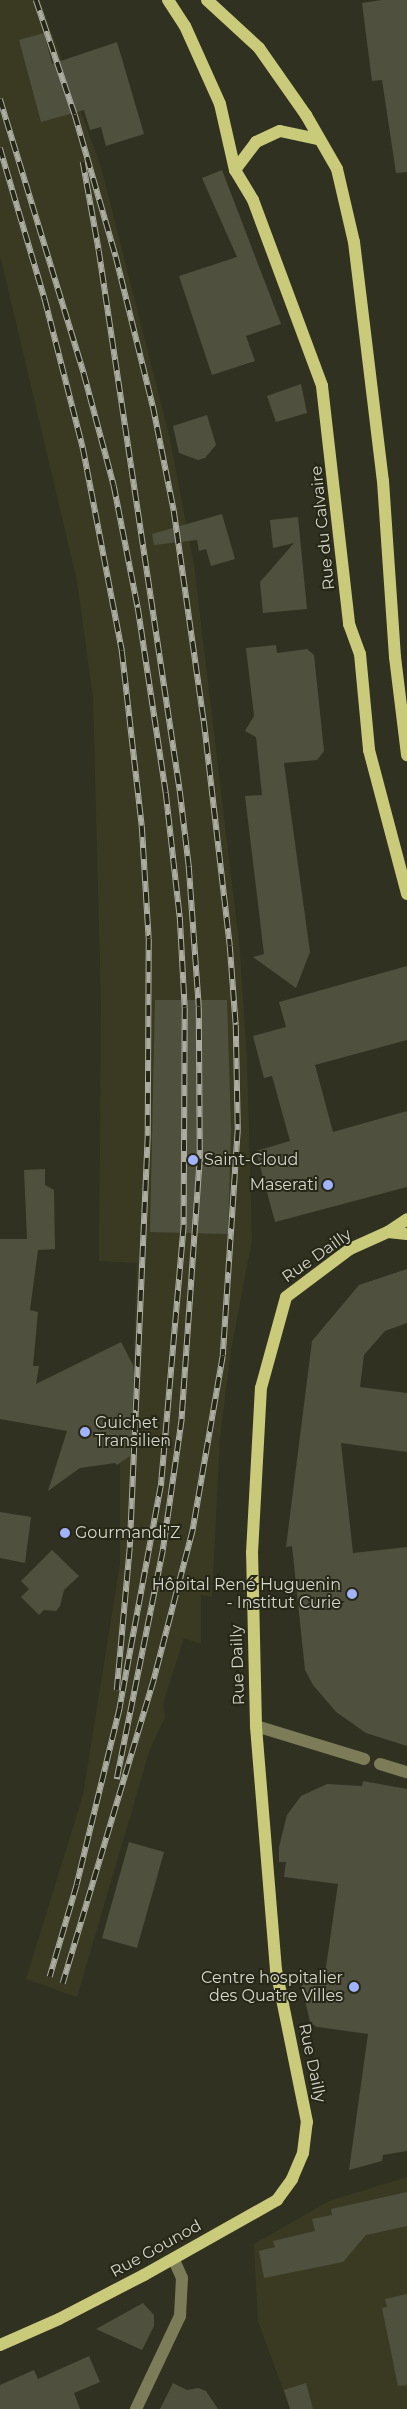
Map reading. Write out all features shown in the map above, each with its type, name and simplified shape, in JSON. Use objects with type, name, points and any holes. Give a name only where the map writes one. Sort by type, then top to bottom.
[{"type":"main road","name":"Rue du Calvaire","points":[[168,0],[185,26],[220,104],[235,170],[253,200],[322,386],[349,624],[360,654],[369,750],[407,894]]},
{"type":"main road","points":[[207,0],[259,48],[306,115],[318,139],[337,169],[354,242],[383,481],[395,657],[407,755]]},
{"type":"main road","points":[[235,170],[256,142],[280,131],[318,139]]},
{"type":"main road","name":"Rue Dailly","points":[[303,2153],[308,2122],[276,1970],[256,1726],[252,1553],[261,1388],[286,1297],[350,1249],[388,1232],[407,1219]]},
{"type":"main road","points":[[388,1232],[407,1234]]},
{"type":"main road","name":"Rue Gounod","points":[[0,2345],[59,2319],[174,2260],[277,2200],[292,2179],[303,2153]]},
{"type":"street","points":[[256,1726],[364,1759]]},
{"type":"street","points":[[380,1764],[407,1772]]},
{"type":"street","points":[[136,2409],[180,2316],[182,2278],[174,2260]]},
{"type":"shaded area","points":[[0,0],[40,0],[101,167],[169,435],[194,565],[240,951],[247,1060],[252,1240],[231,1350],[220,1438],[212,1597],[201,1595],[201,1644],[184,1638],[163,1704],[165,1717],[150,1749],[77,1997],[26,1979],[83,1795],[120,1564],[120,1463],[131,1427],[137,1263],[99,1261],[101,1002],[93,697],[77,581],[0,255]]},
{"type":"shaded area","points":[[407,2177],[407,2409],[290,2409],[258,2321],[254,2244],[329,2201]]},
{"type":"building","points":[[382,0],[407,0],[407,172],[396,173],[382,80],[372,81],[362,3]]},
{"type":"building","points":[[44,33],[52,64],[117,42],[144,134],[106,146],[101,127],[90,130],[84,110],[41,122],[19,40]]},
{"type":"building","points":[[222,170],[281,324],[246,336],[255,361],[212,375],[179,276],[237,257],[202,178]]},
{"type":"building","points":[[301,384],[307,413],[276,422],[267,396]]},
{"type":"building","points":[[207,415],[216,445],[205,458],[198,460],[179,453],[173,426]]},
{"type":"building","points":[[222,514],[235,559],[211,566],[206,549],[199,551],[197,540],[154,545],[152,534]]},
{"type":"building","points":[[298,517],[307,609],[263,613],[260,582],[294,543],[273,548],[270,520]]},
{"type":"building","points":[[276,645],[277,653],[307,649],[314,655],[324,751],[317,760],[284,763],[310,952],[296,988],[253,957],[264,954],[245,796],[262,795],[256,737],[245,731],[254,716],[246,648]]},
{"type":"building","points":[[407,966],[407,1040],[315,1065],[333,1132],[407,1111],[407,1187],[275,1222],[256,1151],[290,1141],[272,1076],[264,1078],[253,1036],[286,1027],[279,1002]]},
{"type":"building","points":[[155,1000],[227,1000],[231,1129],[228,1234],[150,1232]]},
{"type":"building","points":[[45,1169],[45,1185],[54,1190],[55,1249],[38,1250],[30,1310],[38,1312],[33,1366],[39,1366],[36,1384],[121,1342],[133,1365],[134,1375],[130,1456],[117,1465],[115,1463],[80,1468],[48,1491],[67,1431],[0,1419],[0,1239],[27,1239],[24,1170]]},
{"type":"building","name":"Hôpital René Huguenin - Institut Curie","points":[[407,1269],[407,1323],[385,1331],[364,1355],[360,1387],[407,1393],[407,1452],[341,1443],[353,1553],[407,1547],[407,1746],[366,1733],[336,1712],[313,1685],[305,1670],[292,1546],[286,1547],[312,1341],[359,1285]]},
{"type":"building","points":[[0,1512],[31,1517],[25,1563],[0,1558]]},
{"type":"building","points":[[52,1550],[79,1576],[64,1590],[60,1606],[56,1611],[44,1610],[39,1615],[21,1597],[29,1589],[21,1581]]},
{"type":"building","name":"Centre hospitalier des Quatre Villes","points":[[363,1781],[407,1789],[407,2151],[383,2155],[382,2161],[349,2170],[368,2034],[311,2026],[298,1970],[325,1974],[338,1884],[284,1877],[286,1862],[279,1862],[279,1847],[287,1815],[301,1796],[327,1784],[362,1786]]},
{"type":"building","points":[[129,1842],[164,1852],[137,1948],[102,1938]]},
{"type":"building","points":[[407,2192],[407,2226],[366,2235],[343,2262],[264,2278],[259,2251],[275,2247],[273,2241],[315,2231],[312,2219],[332,2215],[331,2209]]},
{"type":"building","points":[[407,2294],[407,2385],[398,2386],[382,2308],[387,2307],[385,2299]]},
{"type":"building","points":[[143,2303],[154,2315],[154,2326],[142,2350],[96,2329]]},
{"type":"building","points":[[89,2356],[100,2382],[74,2393],[80,2409],[0,2409],[0,2385],[34,2370],[38,2379]]},
{"type":"building","points":[[173,2383],[187,2390],[198,2388],[206,2391],[218,2409],[160,2409]]},
{"type":"building","points":[[306,2383],[313,2409],[290,2409],[284,2390]]},
{"type":"railway","points":[[36,0],[75,115],[116,257],[153,406],[174,511],[204,721],[230,946],[236,1025],[238,1130],[223,1356],[193,1530],[154,1680],[63,1984]]},
{"type":"railway","points":[[0,99],[84,374],[114,486],[138,608],[166,793],[180,917],[185,1008],[184,1225],[161,1486],[120,1708],[77,1885],[50,1977]]},
{"type":"railway","points":[[0,148],[45,300],[83,448],[122,651],[142,826],[149,939],[148,1136],[130,1548],[117,1690]]},
{"type":"railway","points":[[83,162],[99,251],[180,791],[189,867],[199,1007],[200,1159],[182,1419],[163,1551],[117,1779]]},
{"type":"place","name":"Saint-Cloud","points":[[193,1160]]},
{"type":"place","name":"Maserati","points":[[328,1185]]},
{"type":"place","name":"Guichet Transilien","points":[[85,1432]]},
{"type":"place","name":"Gourmandi'Z","points":[[65,1533]]},
{"type":"place","name":"Hôpital René Huguenin - Institut Curie","points":[[352,1594]]},
{"type":"place","name":"Centre hospitalier des Quatre Villes","points":[[354,1987]]}]
